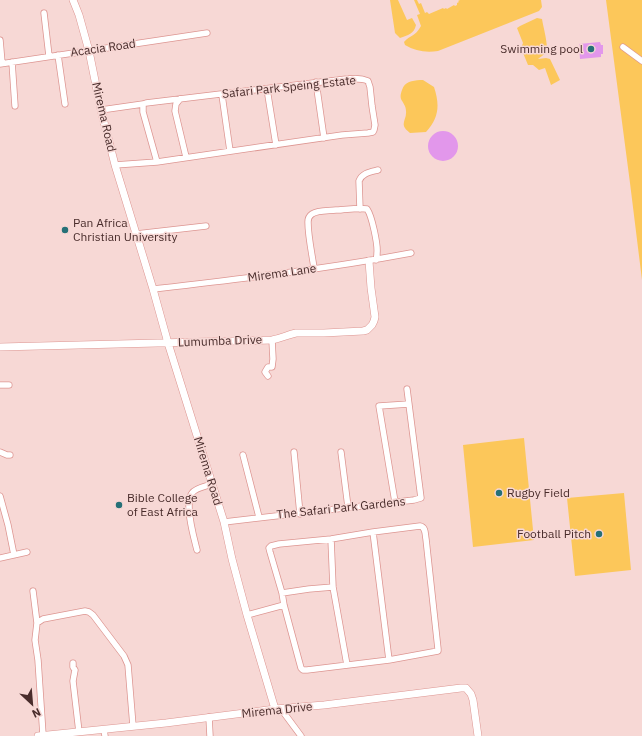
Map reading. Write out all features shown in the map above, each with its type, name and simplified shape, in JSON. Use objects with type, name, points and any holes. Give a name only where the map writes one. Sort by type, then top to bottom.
[{"type":"street","name":"Mirema Road","points":[[73,0],[89,50],[101,110],[116,165],[168,343],[224,522],[247,615],[278,709],[301,736]]},
{"type":"street","points":[[44,13],[49,56]]},
{"type":"street","name":"Acacia Road","points":[[1,63],[206,33]]},
{"type":"street","points":[[0,40],[1,63]]},
{"type":"street","points":[[623,47],[642,61]]},
{"type":"street","points":[[58,55],[65,104]]},
{"type":"street","points":[[12,62],[15,106]]},
{"type":"street","name":"Safari Park Speing Estate","points":[[101,110],[146,103],[360,78],[368,81],[370,87],[375,125],[373,132],[157,162],[116,165]]},
{"type":"street","points":[[316,82],[324,138]]},
{"type":"street","points":[[267,89],[276,145]]},
{"type":"street","points":[[222,94],[230,151]]},
{"type":"street","points":[[181,99],[176,104],[175,111],[186,157]]},
{"type":"street","points":[[143,104],[143,112],[157,162]]},
{"type":"street","points":[[360,209],[360,178],[366,173],[378,170]]},
{"type":"street","points":[[314,268],[308,222],[310,216],[314,213],[328,211],[367,210],[370,214],[378,254],[372,260]]},
{"type":"street","points":[[136,234],[206,226]]},
{"type":"street","name":"Mirema Lane","points":[[153,289],[372,260],[411,253]]},
{"type":"street","name":"Lumumba Drive","points":[[0,347],[272,340],[296,333],[349,332],[367,330],[372,325],[375,317],[371,288],[372,260]]},
{"type":"street","points":[[268,376],[265,372],[268,367],[272,367],[272,340]]},
{"type":"street","points":[[0,385],[8,385]]},
{"type":"street","name":"The Safari Park Gardens","points":[[224,522],[258,517],[300,514],[420,498],[407,389]]},
{"type":"street","points":[[395,502],[379,406],[409,404]]},
{"type":"street","points":[[0,452],[10,455]]},
{"type":"street","points":[[294,452],[300,514]]},
{"type":"street","points":[[341,452],[348,507]]},
{"type":"street","points":[[243,455],[258,517]]},
{"type":"street","points":[[197,550],[190,520],[191,495],[193,492],[212,484]]},
{"type":"street","points":[[0,496],[14,555]]},
{"type":"street","points":[[420,526],[424,528],[438,650],[435,652],[389,660],[303,670],[298,657],[270,552],[271,546],[332,539],[373,532],[420,526]]},
{"type":"street","points":[[373,532],[389,660]]},
{"type":"street","points":[[332,539],[333,587],[347,665]]},
{"type":"street","points":[[0,558],[27,552]]},
{"type":"street","points":[[282,593],[333,587]]},
{"type":"street","points":[[33,591],[37,623],[35,640],[38,660],[41,736]]},
{"type":"street","points":[[247,615],[284,605]]},
{"type":"street","points":[[37,623],[43,619],[78,612],[85,611],[93,615],[124,656],[128,665],[133,726]]},
{"type":"street","points":[[73,662],[75,670],[73,681],[79,732]]},
{"type":"street","name":"Mirema Drive","points":[[41,736],[79,732],[104,733],[133,726],[466,688],[471,694],[473,700],[478,736]]},
{"type":"street","points":[[209,718],[210,736]]},
{"type":"shaded area","points":[[390,0],[398,0],[407,20],[412,18],[416,25],[410,34],[400,38],[395,33]]},
{"type":"shaded area","points":[[414,0],[417,0],[419,4],[421,3],[425,13],[427,12],[429,14],[443,8],[447,9],[454,5],[455,6],[460,0],[541,0],[542,7],[539,11],[438,51],[425,52],[409,47],[405,45],[404,42],[415,34],[421,26],[417,15],[420,14]]},
{"type":"shaded area","points":[[606,0],[642,0],[642,280],[630,183]]},
{"type":"shaded area","points":[[537,18],[542,19],[547,46],[546,52],[538,59],[550,59],[560,80],[551,85],[545,68],[539,70],[533,65],[528,65],[521,48],[523,43],[517,28]]},
{"type":"shaded area","name":"Swimming pool","points":[[600,42],[601,45],[603,45],[603,54],[601,54],[601,57],[580,59],[579,44]]},
{"type":"shaded area","points":[[423,80],[434,87],[438,105],[437,111],[434,122],[426,132],[410,133],[404,127],[406,109],[401,99],[401,94],[403,87],[407,83]]},
{"type":"shaded area","points":[[443,131],[454,135],[458,146],[454,157],[443,161],[432,157],[428,146],[432,135]]},
{"type":"shaded area","name":"Rugby Field","points":[[524,438],[534,540],[473,547],[463,445]]},
{"type":"shaded area","name":"Football Pitch","points":[[624,493],[631,570],[575,576],[567,498]]},
{"type":"place","name":"Swimming pool","points":[[591,49]]},
{"type":"place","name":"Pan Africa Christian University","points":[[65,230]]},
{"type":"place","name":"Rugby Field","points":[[499,493]]},
{"type":"place","name":"Bible College of East Africa","points":[[119,505]]},
{"type":"place","name":"Football Pitch","points":[[599,534]]}]
